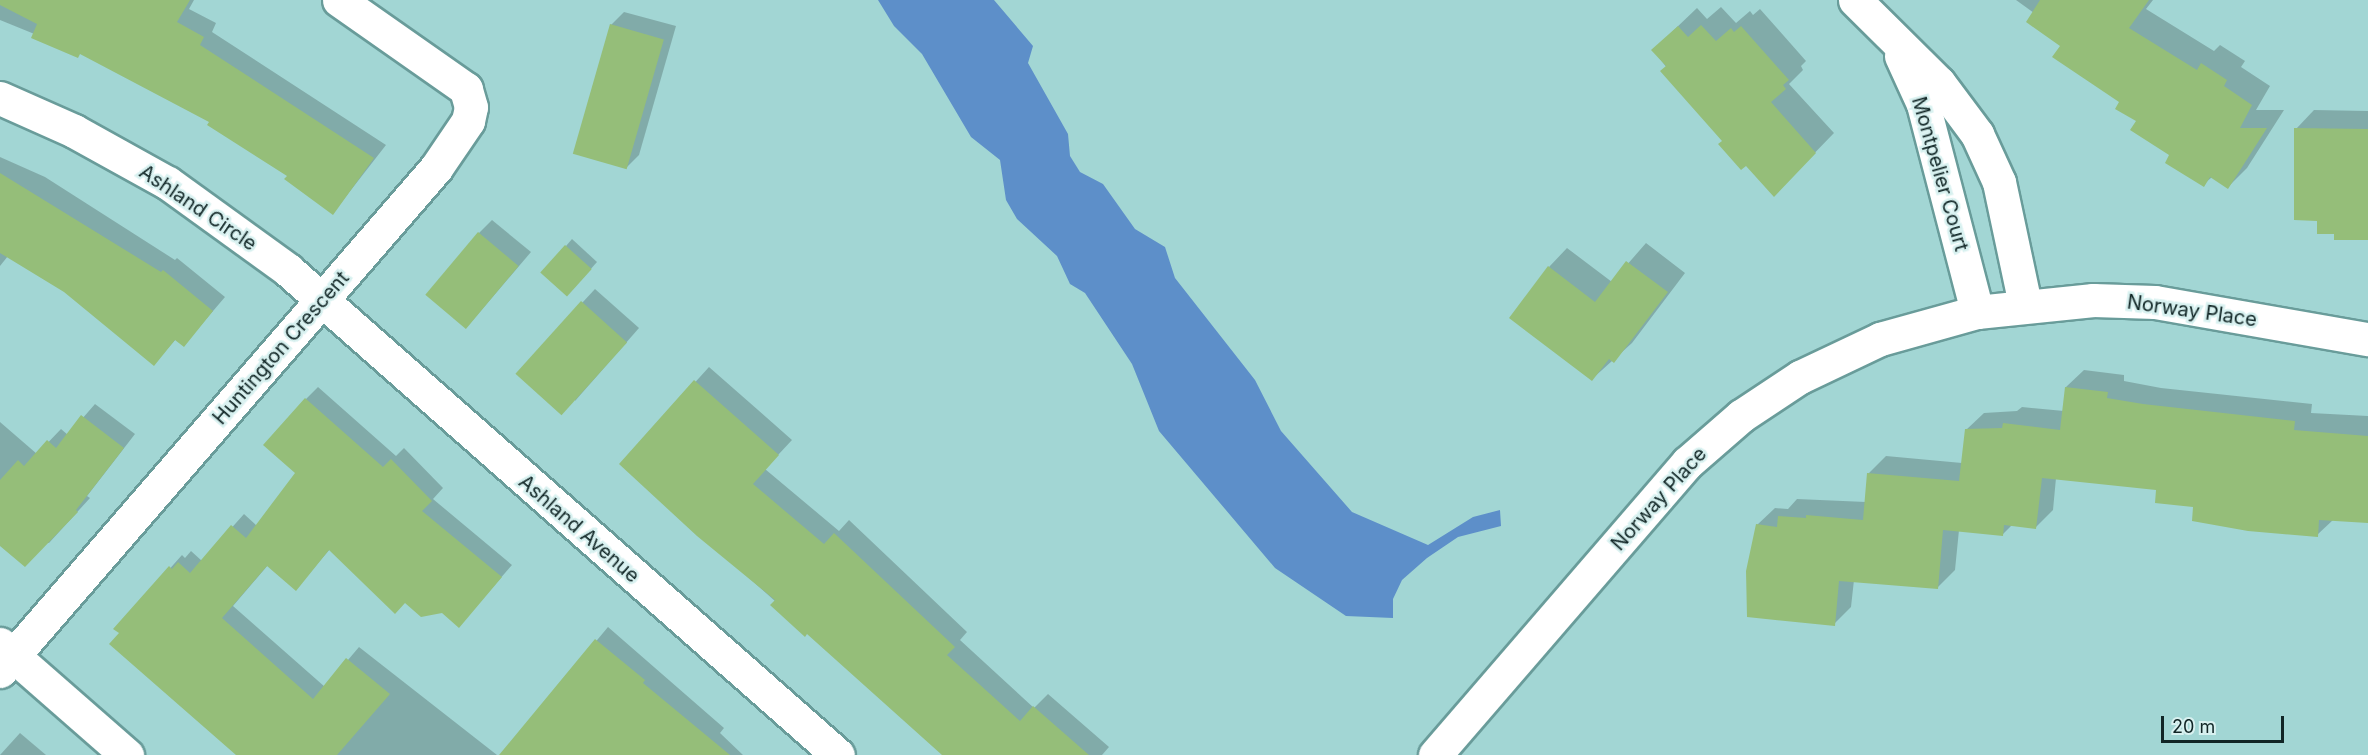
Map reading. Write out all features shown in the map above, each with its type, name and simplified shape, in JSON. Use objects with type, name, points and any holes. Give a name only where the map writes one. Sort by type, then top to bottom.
[{"type":"street","name":"Huntington Crescent","points":[[5,657],[322,300],[436,168],[468,121],[471,107],[466,89],[339,0]]},
{"type":"street","name":"Montpelier Court","points":[[1855,0],[1939,83],[1977,134],[1999,182],[2025,304]]},
{"type":"street","name":"Montpelier Court","points":[[1893,38],[1923,104],[1977,312]]},
{"type":"street","name":"Ashland Circle","points":[[0,98],[74,131],[168,183],[288,270],[322,300]]},
{"type":"street","name":"Ashland Avenue","points":[[322,300],[838,755]]},
{"type":"street","name":"Norway Place","points":[[1435,755],[1687,463],[1741,416],[1800,377],[1880,339],[1977,312],[2025,304],[2093,300],[2155,302],[2368,339]]},
{"type":"street","points":[[5,657],[127,755]]},
{"type":"water","points":[[878,0],[994,0],[1033,46],[1028,63],[1068,134],[1070,156],[1080,172],[1103,184],[1135,229],[1165,247],[1175,278],[1255,380],[1281,431],[1352,512],[1428,545],[1473,517],[1500,510],[1501,526],[1458,537],[1427,558],[1402,580],[1393,599],[1393,618],[1346,616],[1275,568],[1159,431],[1132,364],[1085,293],[1070,284],[1057,256],[1017,219],[1006,200],[1000,160],[971,137],[922,54],[894,26]]},
{"type":"building","points":[[0,0],[190,0],[177,22],[204,37],[200,45],[374,158],[333,215],[284,179],[287,176],[207,125],[209,122],[80,54],[78,58],[31,38],[37,24],[0,5]]},
{"type":"building","points":[[2040,0],[2149,0],[2129,28],[2197,70],[2201,63],[2227,80],[2224,86],[2252,105],[2240,128],[2267,128],[2228,189],[2210,177],[2204,187],[2165,163],[2169,155],[2130,130],[2136,121],[2115,109],[2119,102],[2052,57],[2060,46],[2026,22]]},
{"type":"building","points":[[610,24],[664,39],[627,169],[573,154]]},
{"type":"building","points":[[1701,25],[1716,41],[1731,28],[1734,32],[1741,26],[1789,80],[1783,85],[1786,89],[1771,102],[1816,153],[1774,197],[1746,166],[1741,170],[1718,144],[1722,141],[1660,71],[1666,66],[1651,50],[1678,26],[1688,37]]},
{"type":"building","points":[[2294,128],[2368,129],[2368,240],[2334,240],[2334,234],[2317,234],[2317,221],[2294,220]]},
{"type":"building","points":[[0,173],[161,272],[163,270],[213,311],[184,347],[175,340],[154,366],[64,292],[0,253]]},
{"type":"building","points":[[478,232],[519,266],[466,329],[425,295]]},
{"type":"building","points":[[565,245],[592,269],[567,297],[540,272]]},
{"type":"building","points":[[1626,261],[1668,292],[1614,363],[1609,359],[1592,381],[1509,318],[1548,266],[1595,302]]},
{"type":"building","points":[[581,301],[627,342],[562,415],[515,374]]},
{"type":"building","points":[[694,380],[779,455],[753,484],[824,544],[834,533],[955,647],[947,655],[1020,721],[1033,706],[1089,755],[942,755],[807,634],[805,637],[770,605],[775,600],[697,536],[619,464]]},
{"type":"building","points":[[2065,387],[2108,392],[2107,398],[2143,404],[2295,421],[2294,430],[2368,436],[2368,523],[2319,520],[2318,537],[2248,531],[2192,521],[2193,507],[2155,503],[2156,490],[2042,478],[2036,529],[2004,525],[2003,536],[1943,530],[1938,589],[1839,581],[1835,626],[1747,617],[1746,571],[1756,524],[1777,527],[1778,516],[1806,518],[1806,515],[1863,520],[1867,473],[1959,481],[1965,429],[2002,428],[2003,423],[2060,430]]},
{"type":"building","points":[[305,398],[383,467],[391,459],[432,501],[422,511],[502,577],[459,628],[442,613],[421,617],[405,603],[395,614],[329,550],[296,591],[267,566],[222,618],[313,699],[346,658],[390,694],[337,755],[236,755],[109,644],[119,633],[113,629],[169,566],[172,569],[178,562],[190,573],[231,525],[246,538],[295,473],[263,445]]},
{"type":"building","points":[[81,415],[124,448],[76,510],[78,512],[25,567],[0,546],[0,480],[18,460],[24,466],[47,440],[56,448]]},
{"type":"building","points":[[595,639],[645,680],[643,683],[730,755],[499,755]]}]
